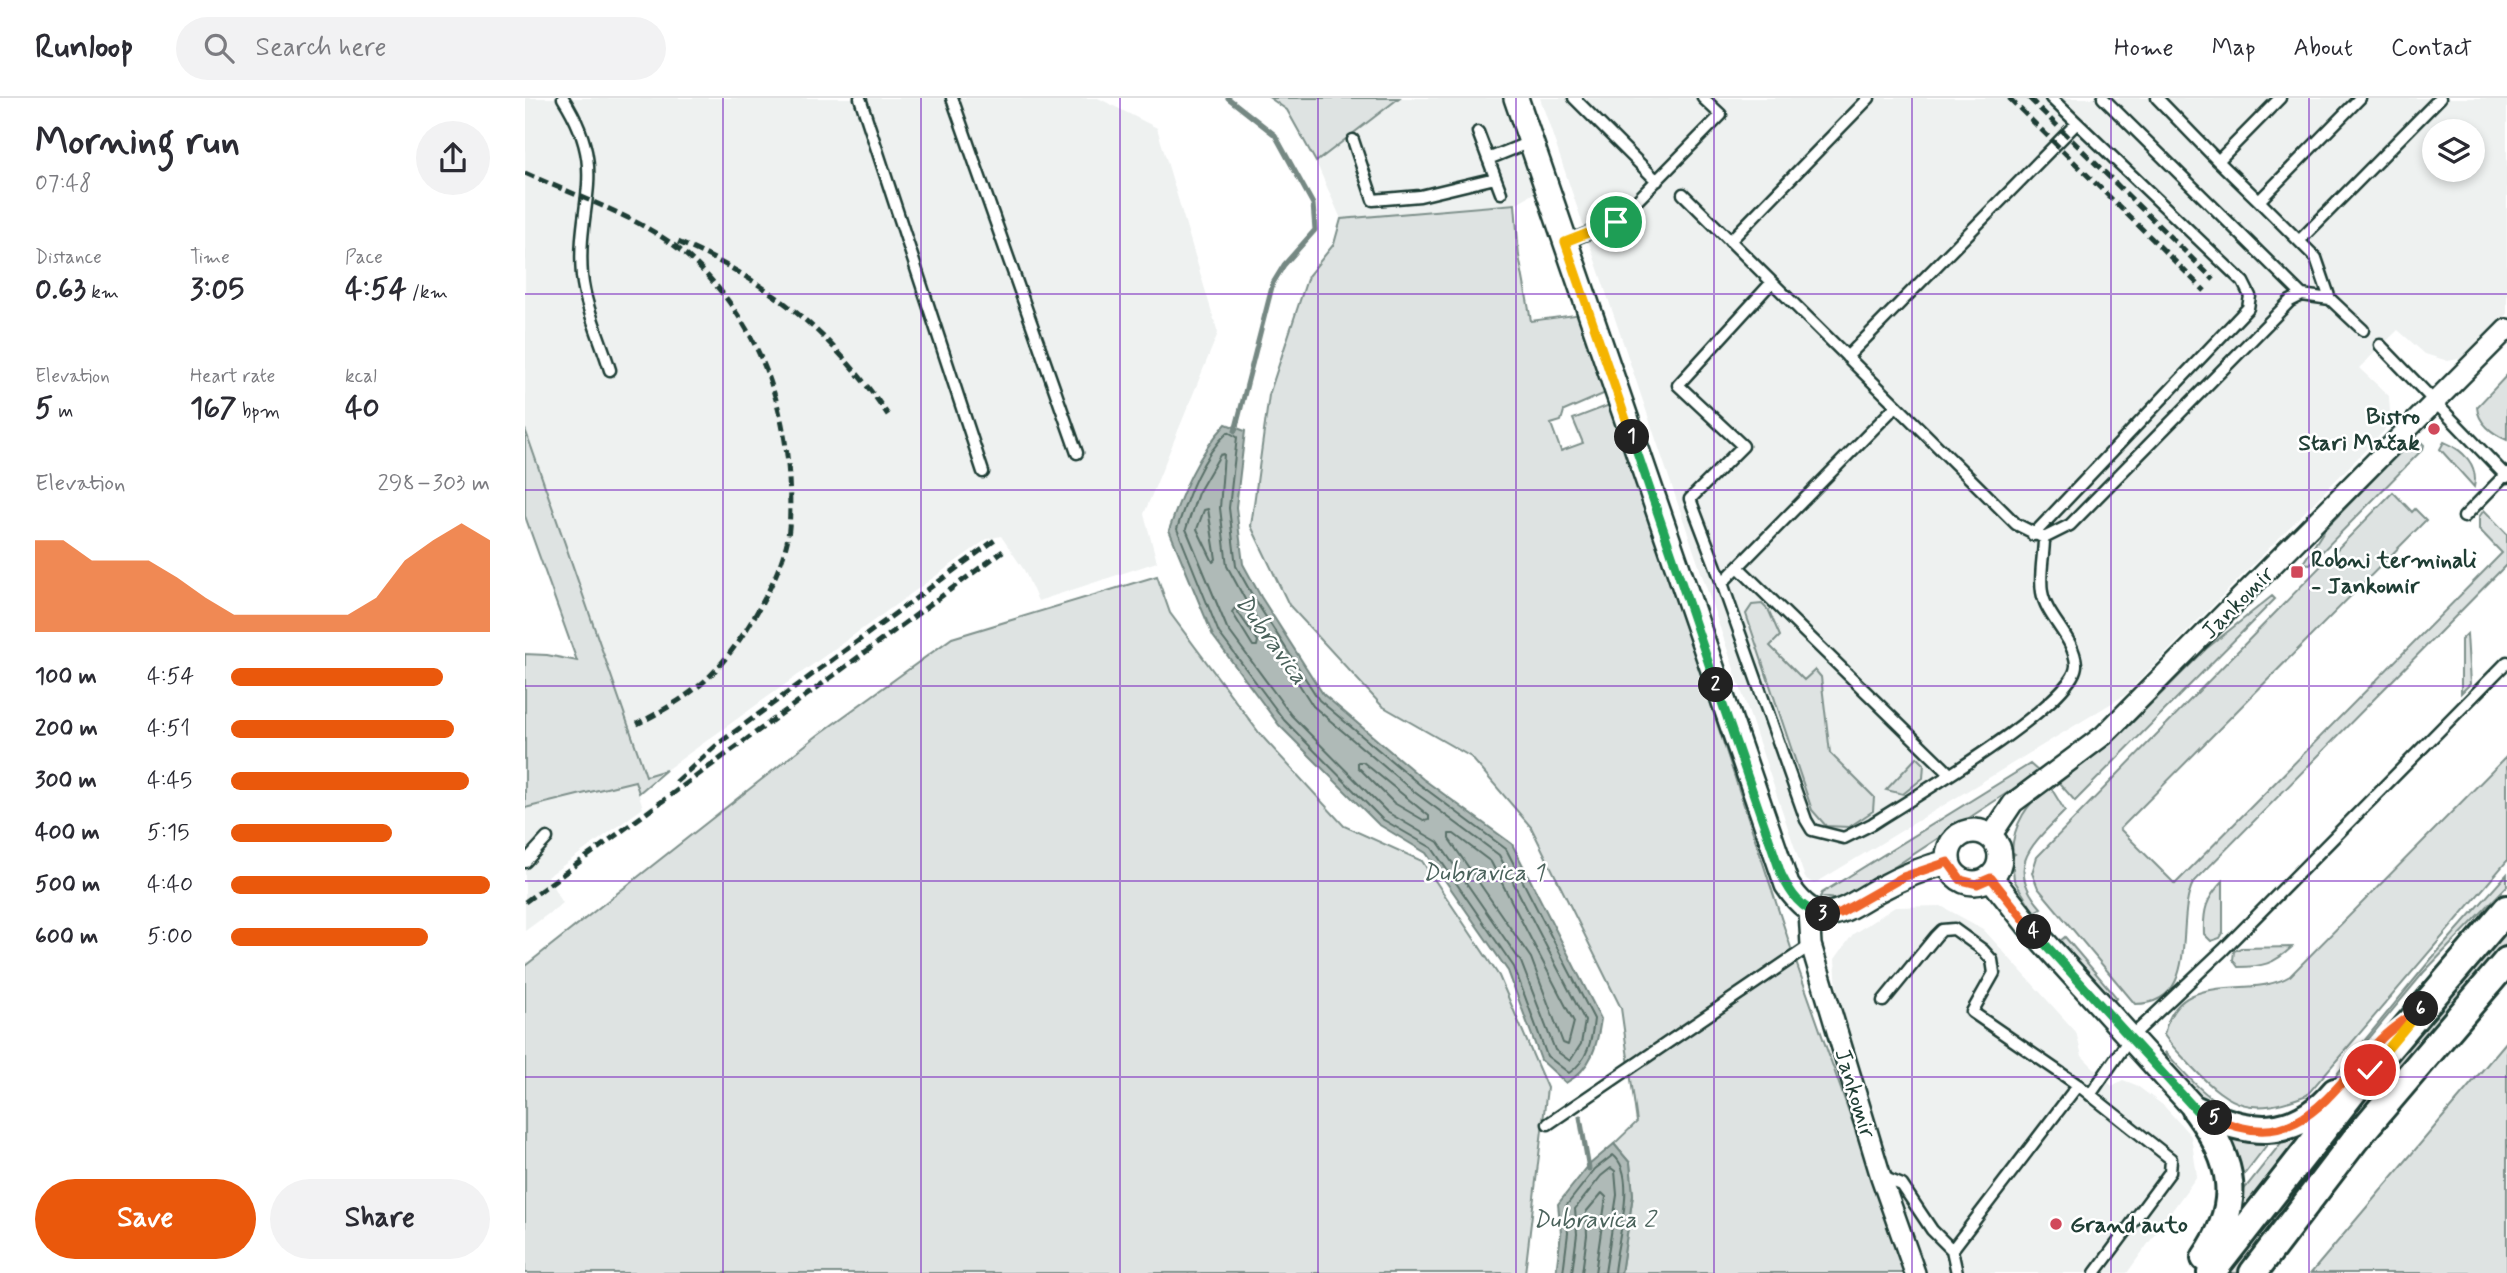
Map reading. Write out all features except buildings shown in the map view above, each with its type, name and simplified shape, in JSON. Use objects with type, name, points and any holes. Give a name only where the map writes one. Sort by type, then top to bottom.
[{"type":"main road","points":[[2211,1273],[2424,1006],[2507,909]]},
{"type":"main road","points":[[2253,1273],[2354,1141],[2507,961]]},
{"type":"main road","points":[[2196,1110],[2223,1122],[2250,1129],[2286,1127],[2301,1121],[2327,1101],[2382,1037],[2424,1006]]},
{"type":"main road","points":[[2194,1273],[2220,1234],[2230,1198],[2226,1159],[2196,1110]]},
{"type":"street","points":[[1516,98],[1781,874],[1793,894],[1809,910],[1819,914],[1840,913],[1903,877],[1948,862]]},
{"type":"street","name":"Jankomir","points":[[1990,836],[2013,803],[2103,736],[2507,329]]},
{"type":"street","points":[[1977,831],[1990,836],[2001,853],[1998,870],[1991,878],[1977,884],[1961,880],[1948,862],[1949,849],[1960,835],[1977,831]]},
{"type":"street","points":[[1991,878],[2030,927],[2196,1110]]},
{"type":"street","name":"Jankomir","points":[[1809,910],[1811,946],[1881,1177],[1915,1273]]},
{"type":"lane","points":[[563,98],[584,135],[590,167],[581,242],[583,279],[610,370]]},
{"type":"lane","points":[[860,98],[983,472]]},
{"type":"lane","points":[[952,98],[1077,453]]},
{"type":"lane","points":[[1574,98],[1657,181]]},
{"type":"lane","points":[[1565,242],[1616,222],[1721,116],[1703,98]]},
{"type":"lane","points":[[1730,241],[1869,98]]},
{"type":"lane","points":[[2032,535],[2248,307],[2250,296],[2243,282],[2051,98]]},
{"type":"lane","points":[[2103,98],[2302,295]]},
{"type":"lane","points":[[2157,98],[2299,241],[2322,269],[2330,299],[2363,330]]},
{"type":"lane","points":[[2218,161],[2280,98]]},
{"type":"lane","points":[[2259,201],[2360,98]]},
{"type":"lane","points":[[2299,241],[2440,98]]},
{"type":"lane","points":[[1847,357],[2077,123]]},
{"type":"lane","points":[[1478,132],[1500,193]]},
{"type":"lane","points":[[1353,140],[1373,200],[1420,196],[1495,178]]},
{"type":"lane","points":[[1488,159],[1531,142]]},
{"type":"lane","points":[[1683,194],[2016,524],[2032,535],[2044,538],[2070,525],[2290,301],[2302,295],[2330,299]]},
{"type":"lane","points":[[1772,282],[1678,385],[1743,446],[1690,499],[1812,831],[1844,838],[1872,824],[2036,715],[2072,682],[2077,666],[2073,652],[2042,593],[2044,538]]},
{"type":"lane","points":[[2380,345],[2506,475],[2464,517]]},
{"type":"lane","points":[[1722,583],[1896,406]]},
{"type":"lane","points":[[1738,567],[1949,773]]},
{"type":"lane","points":[[2090,1095],[2130,1038],[2223,950],[2507,662]]},
{"type":"lane","points":[[525,862],[547,838]]},
{"type":"lane","points":[[1883,1002],[1936,936],[1942,930],[1954,929],[1966,936],[1992,960],[1994,973],[1972,1012],[2078,1085],[2171,1159],[2170,1172],[2095,1273]]},
{"type":"lane","points":[[1548,1124],[1811,946]]},
{"type":"lane","points":[[1952,1250],[2078,1085]]},
{"type":"lane","points":[[1881,1177],[1902,1185],[1933,1230],[1952,1250],[1957,1273]]},
{"type":"shaded area","points":[[525,98],[1098,98],[1157,128],[1218,333],[1144,514],[1157,562],[1038,601],[1024,570],[1001,536],[987,539],[666,770],[647,776],[525,429]]},
{"type":"shaded area","points":[[1270,98],[1399,98],[1316,162],[1287,110]]},
{"type":"shaded area","points":[[1399,98],[1506,98],[1539,190],[1515,204],[1341,219],[1316,162]]},
{"type":"shaded area","points":[[1540,98],[2507,98],[2507,315],[2463,358],[2448,361],[2425,354],[2398,330],[2359,368],[2389,396],[2390,413],[2384,431],[2125,695],[1814,884],[1805,878]]},
{"type":"shaded area","points":[[1515,204],[1519,256],[1531,321],[1582,314],[1608,392],[1564,411],[1561,421],[1551,424],[1561,451],[1583,443],[1573,419],[1612,404],[1791,948],[1906,1273],[1621,1273],[1633,1195],[1630,1163],[1614,1144],[1637,1122],[1621,1008],[1531,827],[1471,757],[1382,706],[1289,605],[1251,526],[1269,395],[1308,276],[1334,244],[1341,219]]},
{"type":"shaded area","points":[[2507,375],[2507,440],[2487,427],[2480,418],[2477,407]]},
{"type":"shaded area","points":[[525,429],[646,776],[666,770],[639,793],[635,781],[525,808],[525,654],[577,661],[525,516]]},
{"type":"shaded area","points":[[2420,441],[2424,445],[2423,449],[2310,564],[2303,563],[2325,529],[2405,447]]},
{"type":"shaded area","points":[[2444,442],[2457,449],[2472,465],[2474,487],[2440,449]]},
{"type":"shaded area","points":[[2393,492],[2412,512],[2415,509],[2426,520],[2120,829],[2175,884],[2502,553],[2479,529],[2479,517],[2484,510],[2507,534],[2507,564],[2193,883],[2188,899],[2178,976],[2170,990],[2156,1000],[2135,1004],[2038,888],[2032,873],[2037,857]]},
{"type":"shaded area","points":[[1157,576],[1170,613],[1260,734],[1344,826],[1422,861],[1499,976],[1547,1088],[1525,1273],[525,1273],[525,966],[818,735],[952,638]]},
{"type":"shaded area","points":[[2272,596],[2275,599],[2075,801],[2059,783],[2117,738],[2206,649]]},
{"type":"shaded area","points":[[1762,604],[1769,611],[1780,636],[1770,646],[1804,680],[1815,670],[1821,677],[1830,753],[1874,797],[1873,811],[1849,827],[1826,826],[1812,810],[1746,614],[1752,605]]},
{"type":"shaded area","points":[[2467,634],[2470,684],[2461,693],[2461,640]]},
{"type":"shaded area","points":[[2507,756],[2507,861],[2307,1095],[2271,1105],[2244,1105],[2231,1100],[2206,1081],[2164,1035],[2172,1014],[2184,1000],[2199,993],[2273,983],[2290,976]]},
{"type":"shaded area","points":[[1917,757],[1924,764],[1923,778],[1903,794],[1886,790]]},
{"type":"shaded area","points":[[2030,764],[2039,772],[1853,894],[1838,899],[1820,897],[1822,893]]},
{"type":"shaded area","points":[[635,781],[643,808],[547,877],[563,903],[525,931],[525,808]]},
{"type":"shaded area","points":[[2051,788],[2065,811],[2027,855],[2024,879],[2041,908],[2034,912],[2014,880],[2013,842],[2018,823],[2028,807]]},
{"type":"shaded area","points":[[2507,874],[2507,886],[2424,972],[2347,1065],[2349,1069],[2310,1107],[2432,958]]},
{"type":"shaded area","points":[[2223,881],[2223,933],[2220,938],[2211,941],[2204,934],[2205,912],[2209,899]]},
{"type":"shaded area","name":"Grand auto","points":[[1941,906],[1983,929],[2076,1032],[2082,1056],[2112,1086],[2123,1080],[2136,1085],[2164,1106],[2191,1136],[2197,1176],[2127,1273],[1925,1273],[1839,1021],[1835,959],[1853,934],[1895,907]]},
{"type":"shaded area","points":[[2507,929],[2507,944],[2426,1037],[2239,1273],[2227,1273],[2329,1141]]},
{"type":"shaded area","points":[[2065,937],[2117,998],[2114,1000],[2060,941]]},
{"type":"shaded area","points":[[2292,947],[2273,961],[2261,965],[2238,967],[2233,960],[2234,951],[2241,948]]},
{"type":"shaded area","points":[[2507,1041],[2507,1273],[2311,1273]]},
{"type":"shaded area","points":[[2165,1052],[2191,1080],[2216,1101],[2246,1113],[2285,1113],[2276,1121],[2234,1116],[2213,1108],[2195,1095],[2180,1079]]},
{"type":"shaded area","points":[[2309,1129],[2237,1216],[2239,1196],[2289,1133]]},
{"type":"shaded area","points":[[2227,1134],[2273,1137],[2239,1181]]},
{"type":"water","name":"Dubravica 1","points":[[1226,424],[1245,431],[1236,507],[1243,564],[1323,694],[1423,779],[1512,844],[1601,1019],[1592,1056],[1582,1070],[1566,1083],[1541,1060],[1508,971],[1426,853],[1378,824],[1279,725],[1213,636],[1169,530],[1192,474],[1207,448]]},
{"type":"water","name":"Dubravica 2","points":[[1614,1144],[1630,1163],[1633,1195],[1621,1273],[1556,1273],[1561,1233],[1558,1204],[1589,1165]]},
{"type":"waterway","name":"Dubravica","points":[[1228,98],[1275,135],[1313,204],[1315,230],[1284,265],[1273,283],[1235,431]]},
{"type":"waterway","name":"Dubravica","points":[[1580,1117],[1589,1169]]},
{"type":"railway","points":[[2009,98],[2205,291]]},
{"type":"railway","points":[[2029,98],[2214,280]]},
{"type":"railway","points":[[525,173],[635,221],[675,246],[693,261],[733,308],[749,333],[773,388],[780,417],[786,447],[790,518],[787,542],[774,579],[740,639],[713,672],[685,696],[637,724]]},
{"type":"railway","points":[[678,242],[741,274],[796,312],[844,359],[888,415]]},
{"type":"railway","points":[[676,782],[718,744],[995,540]]},
{"type":"railway","points":[[525,902],[1003,551]]},
{"type":"place","name":"Bistro Stari Mačak","points":[[2434,429]]},
{"type":"place","name":"Robni terminali - Jankomir","points":[[2297,572]]},
{"type":"place","name":"Grand auto","points":[[2056,1224]]},
{"type":"route","points":[[1616,222],[1565,242],[1781,874],[1799,901],[1819,914],[1834,914],[1848,909],[1903,877],[1948,862],[1954,875],[1969,883],[1977,884],[1991,878],[2030,927],[2196,1110],[2235,1126],[2267,1129],[2286,1127],[2301,1121],[2327,1101],[2382,1037],[2424,1006],[2370,1070]]}]
